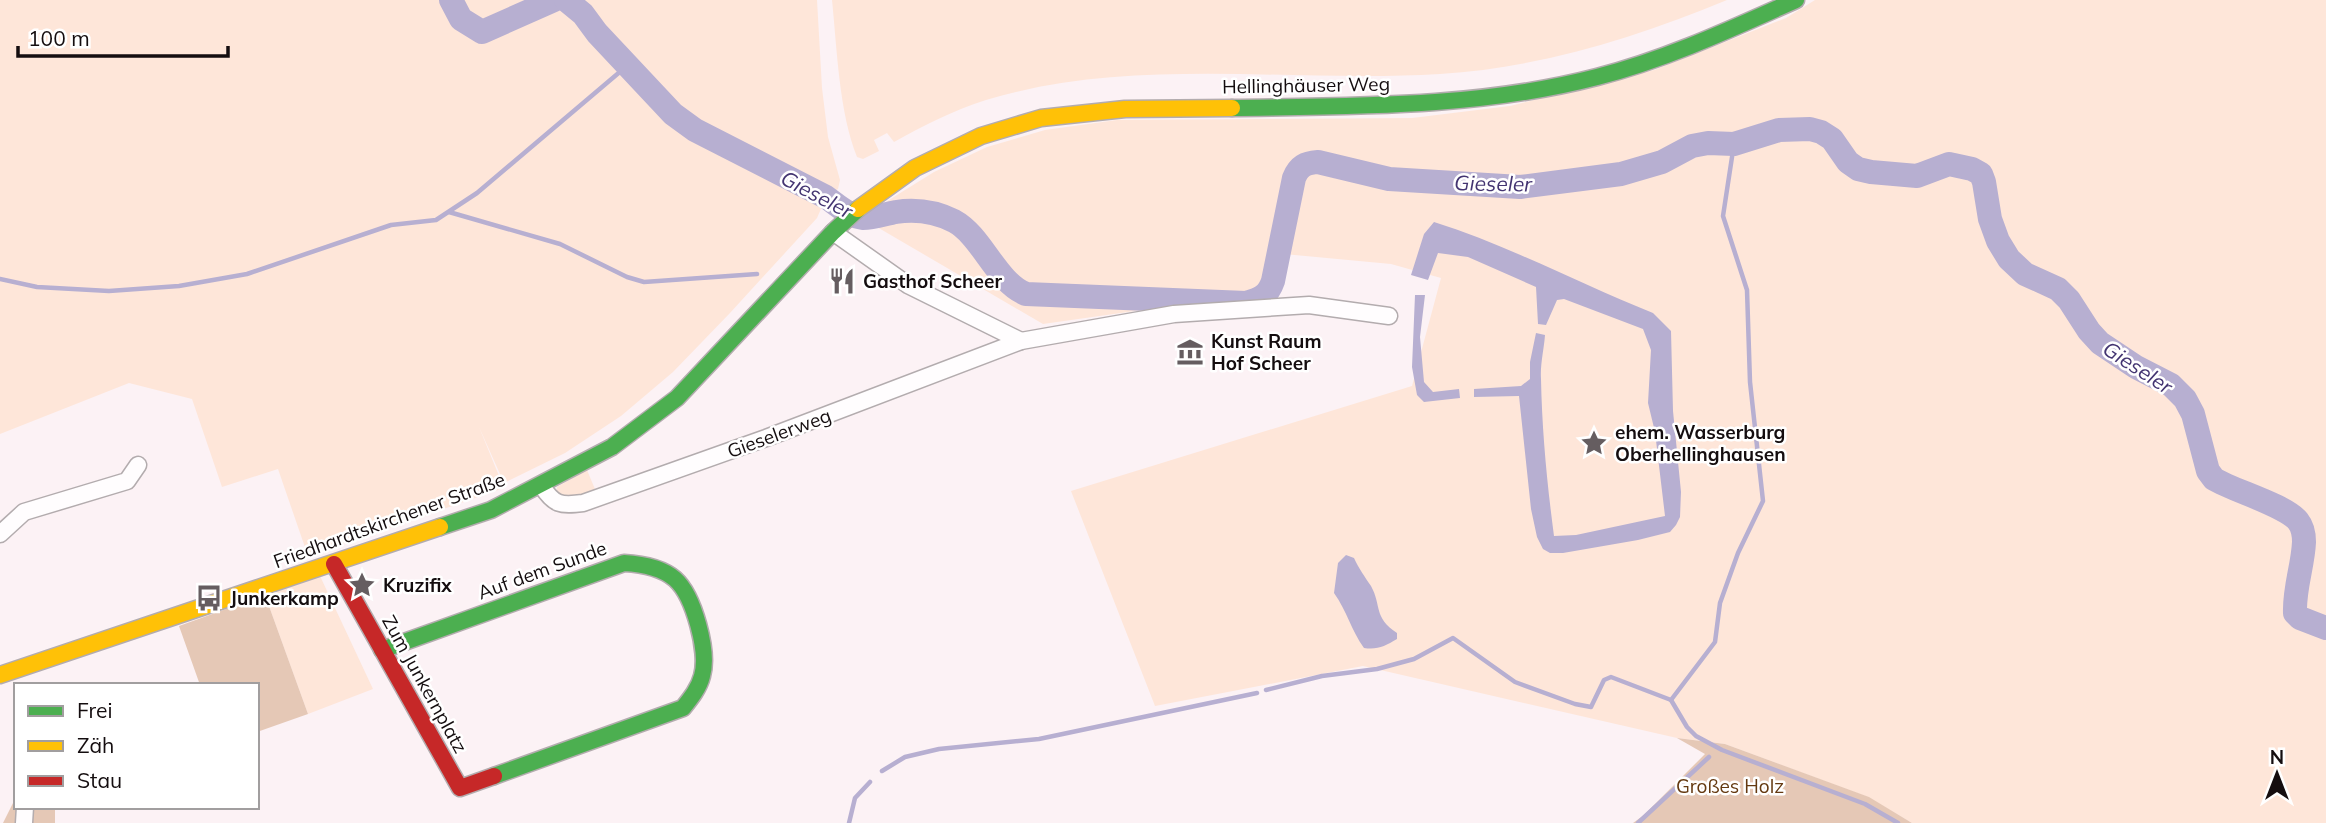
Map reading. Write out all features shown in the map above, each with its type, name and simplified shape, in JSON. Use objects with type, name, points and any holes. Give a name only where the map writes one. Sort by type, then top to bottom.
[{"type":"street","name":"Hellinghäuser Weg","points":[[837,228],[866,202],[915,168],[981,136],[1041,118],[1125,108],[1411,105],[1504,95],[1597,76],[1689,48],[1796,0]]},
{"type":"street","points":[[837,228],[908,285],[1021,341]]},
{"type":"street","name":"Friedhardtskirchener Straße","points":[[0,675],[491,510],[541,485],[612,447],[677,398],[837,228]]},
{"type":"street","name":"Gieselerweg","points":[[541,485],[550,499],[560,504],[583,503],[766,438],[1021,341],[1174,314],[1276,307],[1309,305],[1389,316]]},
{"type":"street","points":[[0,534],[24,512],[127,481],[138,465]]},
{"type":"street","name":"Auf dem Sunde","points":[[382,650],[624,562],[650,564],[658,568],[677,580],[686,595],[704,644],[706,664],[694,696],[682,708],[460,788]]},
{"type":"street","name":"Zum Junkernplatz","points":[[334,564],[460,788]]},
{"type":"street","points":[[24,666],[24,683]]},
{"type":"shaded area","points":[[0,0],[817,0],[828,137],[840,180],[838,189],[826,197],[817,218],[730,313],[673,372],[621,416],[565,453],[504,483],[479,427],[504,488],[308,556],[278,469],[222,487],[192,399],[129,383],[0,434]]},
{"type":"shaded area","points":[[832,0],[1727,0],[1622,39],[1550,58],[1477,71],[1384,76],[1154,75],[1041,87],[974,104],[894,142],[887,133],[874,140],[879,151],[863,159],[857,157],[846,120]]},
{"type":"shaded area","points":[[1815,0],[2326,0],[2326,823],[1912,823],[1868,797],[1725,744],[1677,738],[1363,666],[1155,706],[1071,491],[1412,386],[1441,278],[1391,264],[1284,254],[1273,297],[1249,306],[1170,306],[1043,324],[865,220],[881,205],[934,172],[987,147],[1045,130],[1117,120],[1412,118],[1510,106],[1654,70],[1786,18]]},
{"type":"shaded area","points":[[1434,222],[1490,242],[1653,313],[1671,331],[1673,411],[1681,492],[1680,517],[1670,532],[1563,553],[1550,553],[1543,549],[1537,537],[1531,509],[1519,396],[1474,397],[1474,389],[1521,386],[1530,379],[1530,362],[1536,333],[1545,335],[1541,368],[1542,399],[1554,536],[1576,535],[1665,516],[1655,432],[1648,403],[1651,350],[1643,329],[1564,299],[1557,300],[1546,325],[1538,324],[1536,287],[1468,257],[1438,253],[1428,280],[1411,275],[1424,234]]},
{"type":"shaded area","points":[[1415,295],[1425,295],[1420,337],[1424,382],[1433,392],[1459,389],[1460,398],[1424,402],[1417,395],[1412,367]]},
{"type":"shaded area","points":[[587,470],[597,494],[571,499],[556,496],[557,487]]},
{"type":"shaded area","points":[[1346,555],[1354,558],[1371,586],[1381,616],[1397,633],[1397,639],[1385,645],[1364,648],[1334,593],[1338,563]]},
{"type":"shaded area","points":[[320,576],[373,689],[308,714],[265,595]]},
{"type":"green space","points":[[265,595],[308,714],[259,731],[259,683],[199,683],[179,626]]},
{"type":"green space","name":"Großes Holz","points":[[1677,738],[1725,744],[1869,797],[1912,823],[1633,823],[1705,754]]},
{"type":"green space","points":[[14,801],[14,809],[55,809],[55,823],[3,823]]},
{"type":"waterway","name":"Gieseler","points":[[451,0],[461,19],[482,32],[554,0]]},
{"type":"waterway","name":"Gieseler","points":[[566,0],[583,14],[597,33],[673,114],[695,130],[826,197],[858,217],[918,211],[954,221],[973,237],[1006,280],[1026,294],[1246,303],[1259,298],[1269,290],[1273,281],[1294,178],[1300,168],[1313,162],[1389,179],[1520,187],[1621,174],[1662,162],[1692,146],[1708,143],[1734,144],[1779,130],[1810,129],[1832,139],[1848,162],[1858,169],[1917,176],[1949,164],[1972,169],[1981,174],[1990,219],[1998,241],[2009,259],[2025,274],[2058,289],[2100,343],[2136,367],[2171,385],[2185,399],[2193,414],[2208,471],[2214,479],[2282,509],[2298,521],[2304,542],[2295,613],[2300,618],[2326,628]]},
{"type":"waterway","points":[[0,279],[37,287],[109,291],[179,286],[247,274],[391,225],[436,220],[477,193],[628,65]]},
{"type":"waterway","points":[[1266,690],[1322,676],[1377,669],[1414,659],[1453,638],[1515,682],[1575,704],[1591,707],[1604,680],[1611,677],[1671,700],[1715,642],[1720,603],[1738,553],[1763,501],[1750,382],[1747,290],[1723,216],[1734,144]]},
{"type":"waterway","points":[[449,212],[560,244],[627,277],[644,282],[757,274]]},
{"type":"waterway","points":[[882,771],[905,757],[939,749],[1039,739],[1257,693]]},
{"type":"waterway","points":[[1671,700],[1687,727],[1696,736],[1722,750],[1865,804],[1898,823]]},
{"type":"waterway","points":[[1638,823],[1709,757]]},
{"type":"waterway","points":[[849,823],[855,798],[870,782]]},
{"type":"traffic: fast","points":[[1232,108],[1416,103],[1507,95],[1552,87],[1623,70],[1698,43],[1796,0]]},
{"type":"traffic: fast","points":[[440,527],[491,510],[612,447],[677,398],[833,232],[858,209]]},
{"type":"traffic: fast","points":[[382,650],[624,563],[651,567],[675,579],[694,611],[702,639],[704,666],[701,680],[683,708],[494,776]]},
{"type":"traffic: slow","points":[[858,209],[915,168],[981,136],[1041,118],[1125,109],[1232,108]]},
{"type":"traffic: slow","points":[[0,675],[440,527]]},
{"type":"traffic: jam","points":[[334,564],[460,788],[494,776]]},
{"type":"place","name":"Gasthof Scheer","points":[[842,281]]},
{"type":"place","name":"Kunst Raum Hof Scheer","points":[[1190,352]]},
{"type":"place","name":"ehem. Wasserburg Oberhellinghausen","points":[[1594,443]]},
{"type":"place","name":"Kruzifix","points":[[362,585]]},
{"type":"place","name":"Junkerkamp","points":[[209,598]]}]
